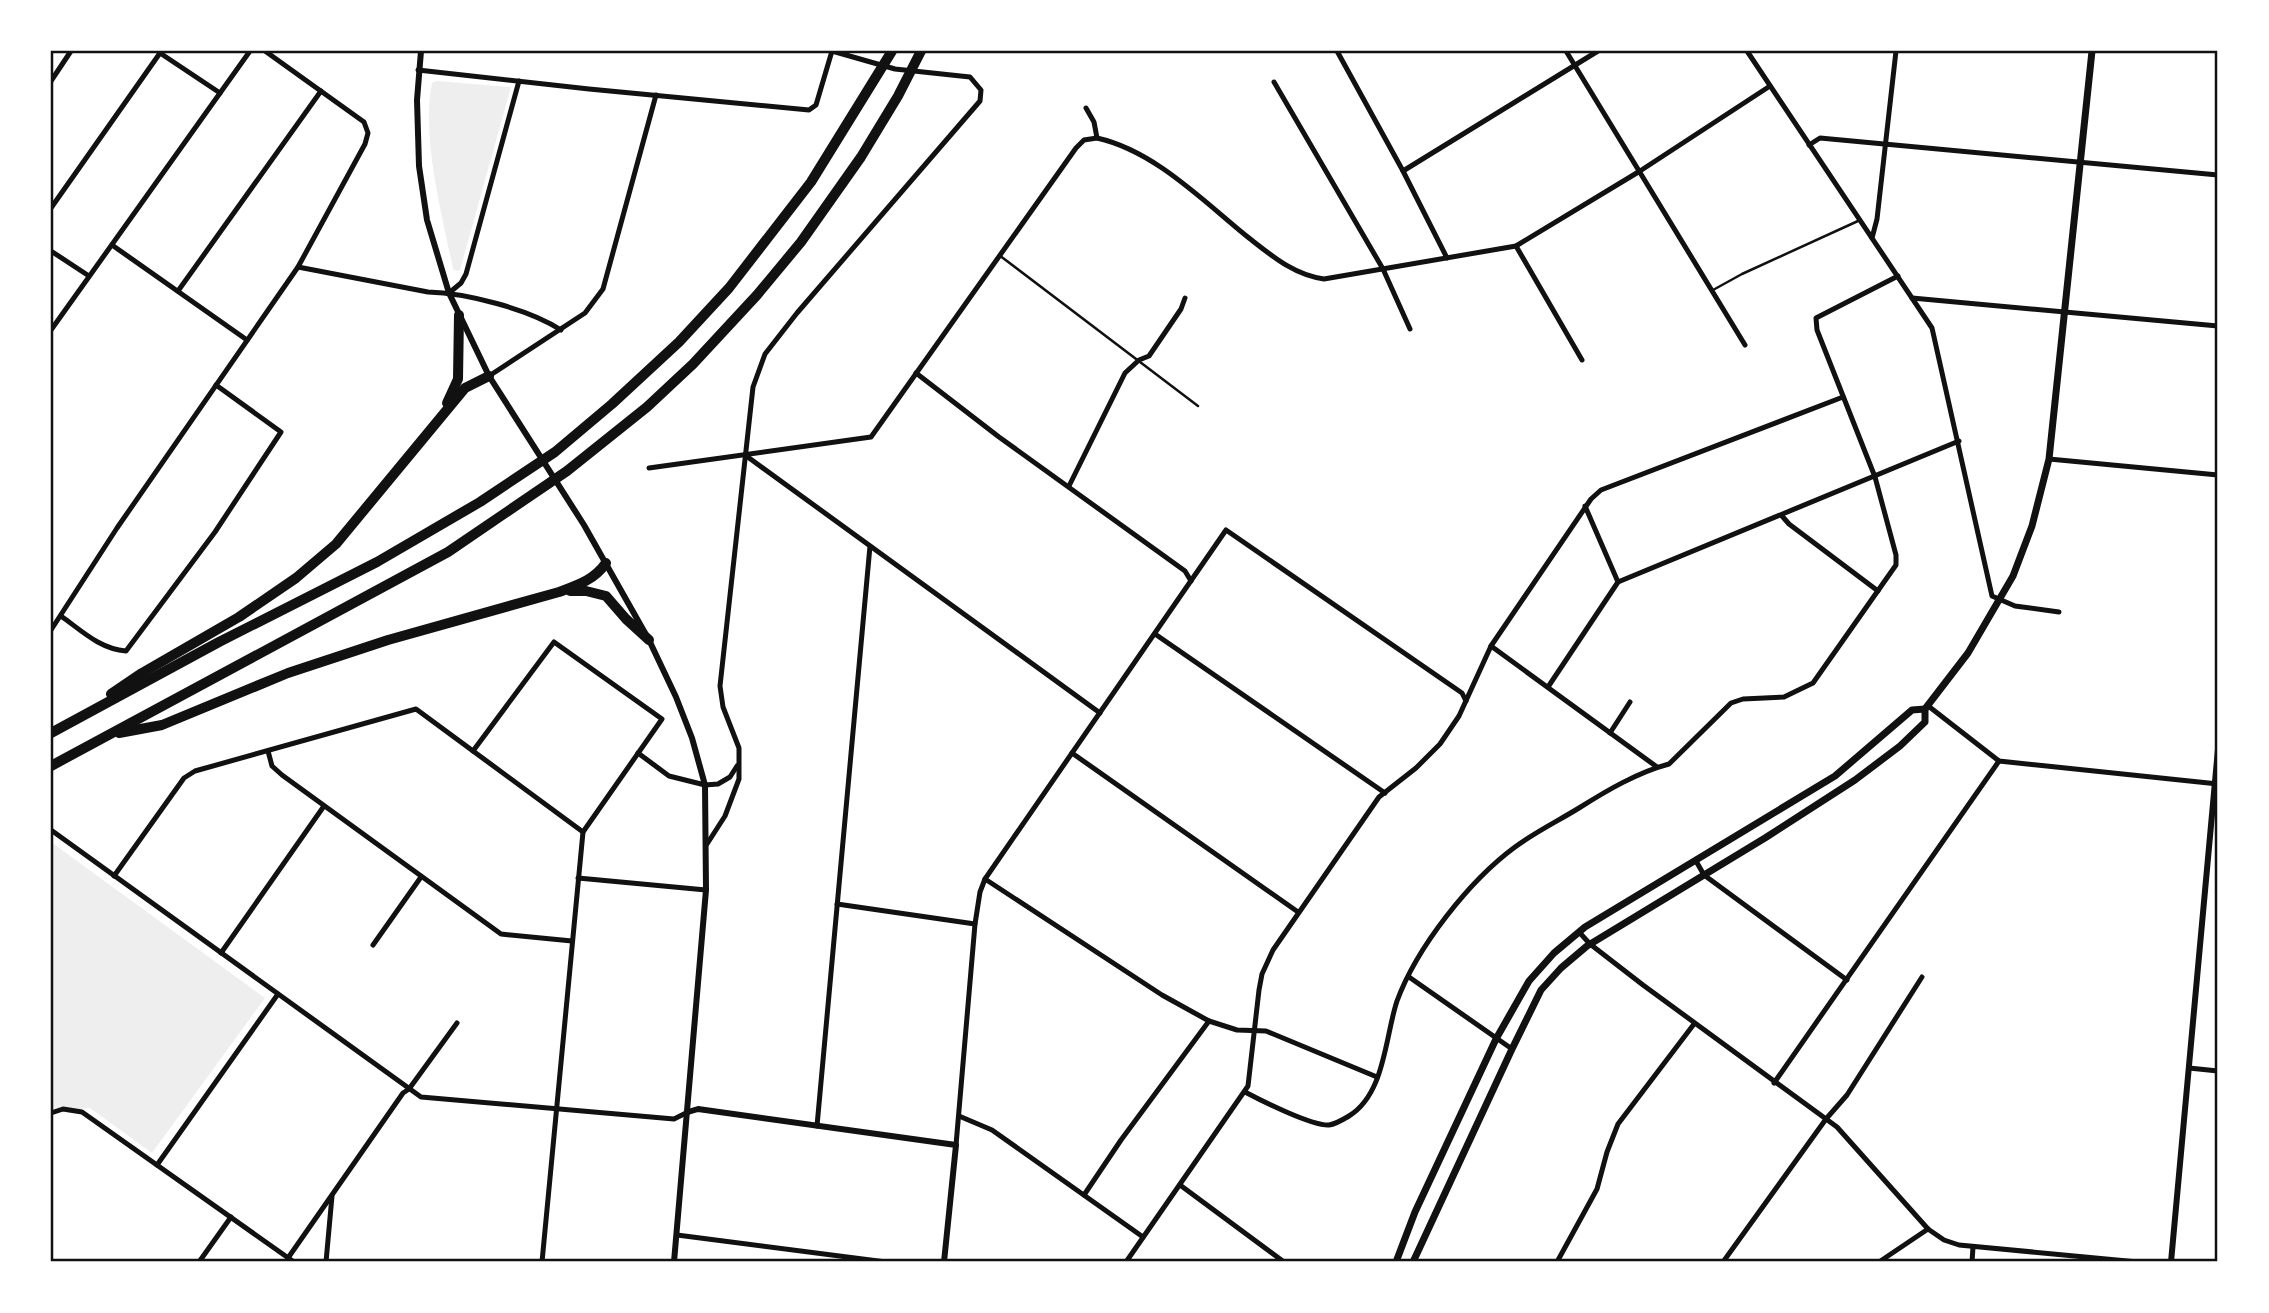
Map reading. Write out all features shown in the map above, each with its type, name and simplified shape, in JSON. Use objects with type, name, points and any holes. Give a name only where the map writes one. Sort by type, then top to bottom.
[{"type":"highway","points":[[51,733],[219,642],[377,562],[480,502],[555,452],[679,342],[729,288],[811,182],[892,51]]},
{"type":"highway","points":[[51,766],[448,552],[567,471],[647,407],[702,354],[757,295],[801,242],[861,157],[898,96],[921,51]]},
{"type":"highway","points":[[431,429],[458,379],[459,315]]},
{"type":"highway","points":[[73,721],[142,673],[239,618],[296,578],[335,544],[465,388],[489,376]]},
{"type":"highway","points":[[108,735],[162,724],[288,673],[388,640],[559,592],[587,582],[601,571],[606,563]]},
{"type":"highway","points":[[559,592],[586,591],[606,597],[649,639]]},
{"type":"main road","points":[[1413,1262],[1541,990],[1561,968],[1590,944],[1878,764],[1925,722],[1926,707],[1968,653],[2012,576],[2032,526],[2049,459],[2092,51]]},
{"type":"main road","points":[[1396,1262],[1431,1177],[1496,1039],[1529,981],[1554,953],[1579,932],[1835,776],[1912,710],[1926,707]]},
{"type":"street","points":[[51,80],[71,51]]},
{"type":"street","points":[[51,330],[250,51]]},
{"type":"street","points":[[51,631],[117,528],[298,267],[365,144],[368,134],[364,121],[265,51]]},
{"type":"street","points":[[421,51],[416,132],[419,166],[427,220],[449,293],[489,376],[584,525],[649,639],[680,707],[705,785],[706,890],[674,1262]]},
{"type":"street","points":[[418,70],[809,110],[816,105],[832,51],[895,69],[970,77],[981,90],[980,101],[974,110],[797,313],[765,354],[753,387],[720,686],[723,707],[738,748],[739,779],[725,816],[707,844]]},
{"type":"street","points":[[1337,51],[1447,258]]},
{"type":"street","points":[[1566,51],[1745,345]]},
{"type":"street","points":[[1403,171],[1598,51]]},
{"type":"street","points":[[1746,51],[1932,328],[1992,596],[2015,606],[2059,612]]},
{"type":"street","points":[[1872,238],[1877,219],[1896,51]]},
{"type":"street","points":[[51,208],[160,52],[220,93]]},
{"type":"street","points":[[449,293],[461,283],[466,274],[519,81]]},
{"type":"street","points":[[1274,82],[1383,269],[1410,329]]},
{"type":"street","points":[[649,468],[871,437],[1084,140],[1097,138],[1112,141],[1153,160],[1281,263],[1315,278],[1334,278],[1516,246],[1640,171],[1770,86]]},
{"type":"street","points":[[178,291],[321,91]]},
{"type":"street","points":[[489,376],[585,313],[603,289],[656,95]]},
{"type":"street","points":[[1086,108],[1094,122],[1097,138]]},
{"type":"street","points":[[1810,145],[1820,138],[2218,175]]},
{"type":"street","points":[[112,244],[247,340]]},
{"type":"street","points":[[1516,246],[1582,360]]},
{"type":"street","points":[[51,251],[89,276]]},
{"type":"street","points":[[298,267],[428,292],[449,293],[536,316],[561,330]]},
{"type":"street","points":[[1245,1092],[1329,1125],[1350,1116],[1368,1097],[1377,1077],[1398,1000],[1409,977],[1436,929],[1490,867],[1516,845],[1595,798],[1657,767],[1669,764],[1731,703],[1743,699],[1784,697],[1813,683],[1896,565],[1896,555],[1875,477],[1817,330],[1816,318],[1898,276]]},
{"type":"street","points":[[1069,486],[1125,373],[1139,360],[1149,356],[1181,309],[1185,298]]},
{"type":"street","points":[[1912,298],[2218,326]]},
{"type":"street","points":[[916,373],[999,437],[1185,571],[1191,580]]},
{"type":"street","points":[[61,616],[103,647],[126,651],[215,532],[281,432],[216,385]]},
{"type":"street","points":[[1126,1262],[1245,1092],[1250,1080],[1259,990],[1268,959],[1379,797],[1434,752],[1459,716],[1491,646],[1585,506],[1601,490],[1843,397]]},
{"type":"street","points":[[1548,687],[1618,582],[1959,441]]},
{"type":"street","points":[[745,455],[1100,713]]},
{"type":"street","points":[[2049,459],[2218,475]]},
{"type":"street","points":[[1585,506],[1618,582]]},
{"type":"street","points":[[1782,516],[1878,591]]},
{"type":"street","points":[[944,1262],[975,924],[985,879],[1226,530],[1462,693],[1466,701]]},
{"type":"street","points":[[817,1126],[870,546]]},
{"type":"street","points":[[1155,634],[1385,793]]},
{"type":"street","points":[[473,751],[554,642],[662,719],[583,832],[542,1262]]},
{"type":"street","points":[[1491,646],[1657,767]]},
{"type":"street","points":[[1610,733],[1630,702]]},
{"type":"street","points":[[1926,707],[1999,761],[2217,784]]},
{"type":"street","points":[[114,876],[184,778],[195,771],[416,709],[583,832]]},
{"type":"street","points":[[2171,1262],[2217,784],[2218,749]]},
{"type":"street","points":[[268,751],[272,766],[501,934],[572,941]]},
{"type":"street","points":[[638,753],[669,776],[705,785],[718,784],[730,777],[739,763]]},
{"type":"street","points":[[1072,753],[1298,912]]},
{"type":"street","points":[[1774,1083],[1999,761]]},
{"type":"street","points":[[221,953],[324,806]]},
{"type":"street","points":[[51,830],[421,1097],[674,1119],[698,1109],[956,1145]]},
{"type":"street","points":[[1696,860],[1704,875],[1847,980]]},
{"type":"street","points":[[373,945],[421,877]]},
{"type":"street","points":[[578,878],[706,890]]},
{"type":"street","points":[[985,879],[1163,995],[1209,1021],[1237,1030],[1266,1031],[1377,1077]]},
{"type":"street","points":[[837,904],[975,924]]},
{"type":"street","points":[[1579,932],[1590,944],[1694,1024],[1837,1127],[1928,1229],[1944,1240],[1973,1247],[2073,1259],[2138,1262]]},
{"type":"street","points":[[1409,977],[1512,1049]]},
{"type":"street","points":[[1723,1262],[1861,1075],[1922,977]]},
{"type":"street","points":[[157,1165],[278,994]]},
{"type":"street","points":[[1084,1195],[1209,1021]]},
{"type":"street","points":[[288,1258],[403,1093],[457,1023]]},
{"type":"street","points":[[1557,1262],[1597,1189],[1618,1124],[1694,1024]]},
{"type":"street","points":[[2189,1069],[2218,1071]]},
{"type":"street","points":[[51,1113],[63,1109],[82,1112],[294,1262]]},
{"type":"street","points":[[959,1116],[992,1130],[1143,1237]]},
{"type":"street","points":[[1180,1185],[1284,1262]]},
{"type":"street","points":[[326,1262],[333,1194]]},
{"type":"street","points":[[199,1262],[231,1217]]},
{"type":"street","points":[[1879,1262],[1928,1229]]},
{"type":"street","points":[[677,1235],[886,1262]]},
{"type":"street","points":[[1972,1262],[1973,1247]]},
{"type":"lane","points":[[1713,290],[1860,220]]},
{"type":"lane","points":[[999,255],[1198,406]]},
{"type":"shaded area","points":[[436,81],[511,87],[460,270],[457,271],[453,269],[431,151],[429,104],[432,83]]},
{"type":"shaded area","points":[[51,842],[265,998],[152,1153],[90,1108],[51,1112]]}]
